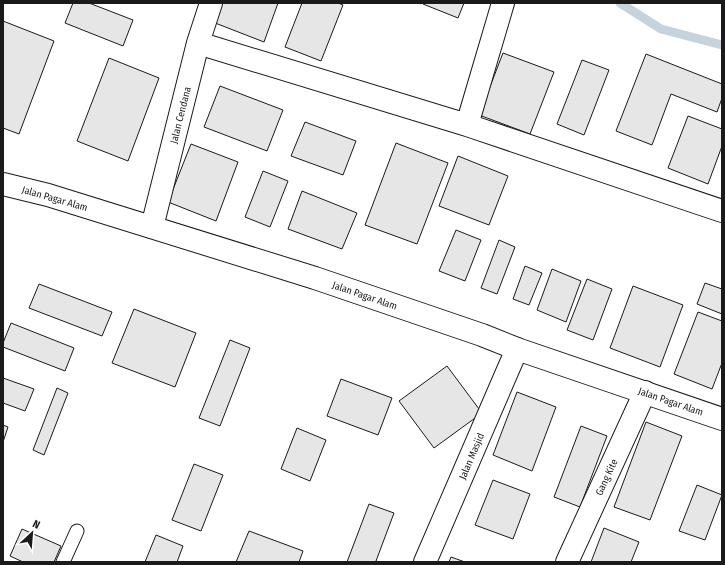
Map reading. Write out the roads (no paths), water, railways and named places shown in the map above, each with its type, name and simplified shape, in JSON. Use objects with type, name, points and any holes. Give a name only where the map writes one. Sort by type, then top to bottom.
[{"type":"street","name":"Jalan Cendana","points":[[152,227],[198,43],[211,3]]},
{"type":"street","points":[[468,125],[503,3]]},
{"type":"street","points":[[198,43],[468,125],[722,211]]},
{"type":"street","name":"Jalan Pagar Alam","points":[[3,184],[48,195],[314,278],[722,419]]},
{"type":"street","name":"Jalan Masjid","points":[[425,562],[517,349]]},
{"type":"street","name":"Gang Kite","points":[[568,562],[645,392]]},
{"type":"lane","points":[[63,562],[77,531]]},
{"type":"waterway","points":[[620,3],[661,29],[722,45]]}]
